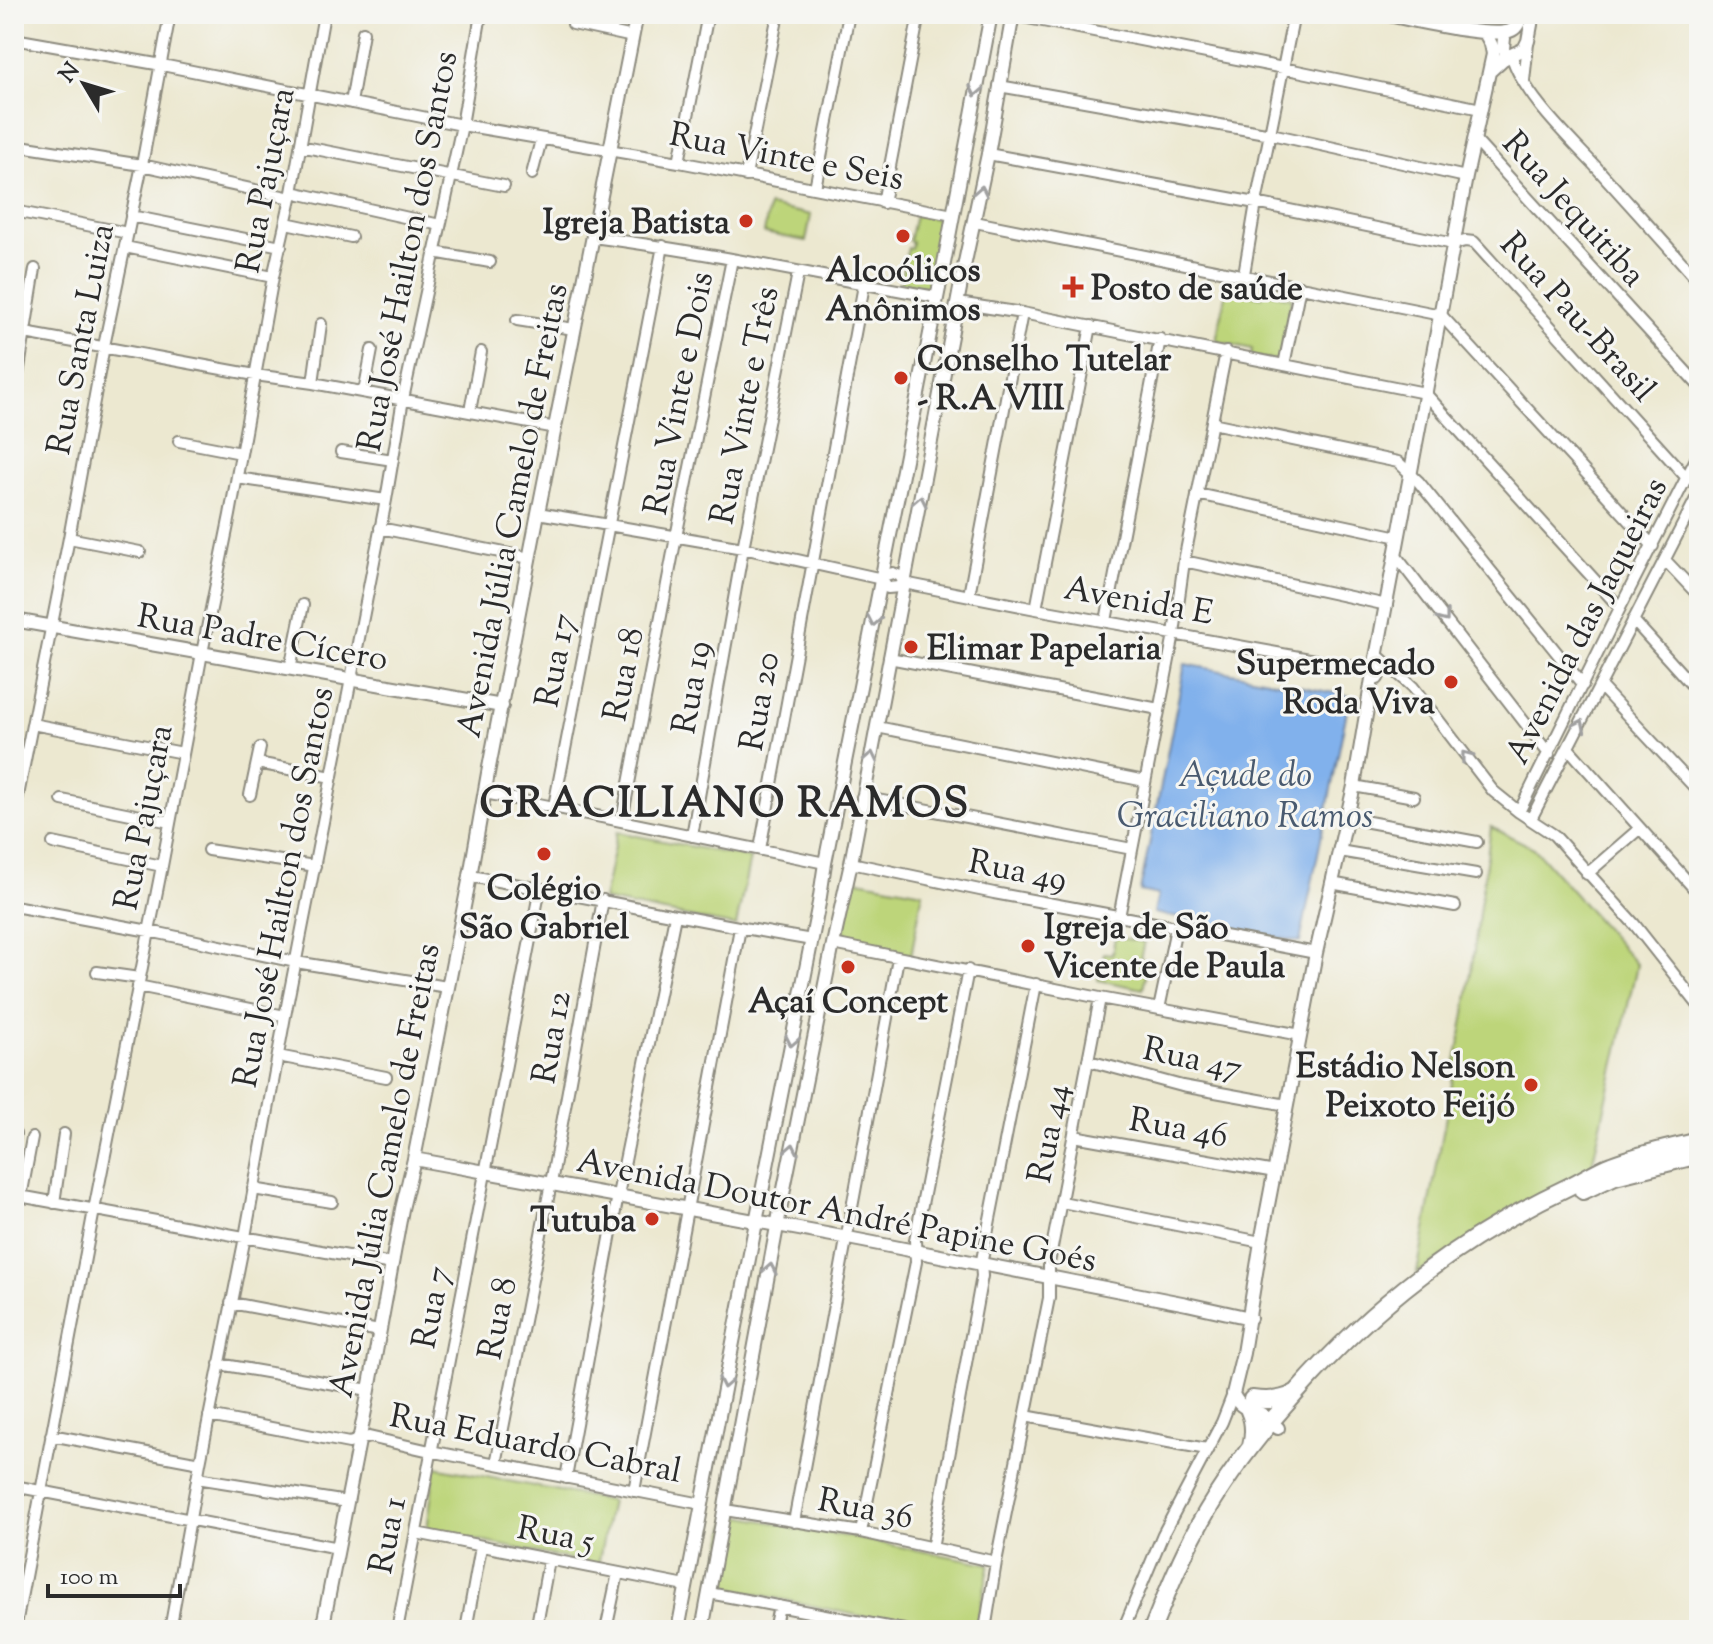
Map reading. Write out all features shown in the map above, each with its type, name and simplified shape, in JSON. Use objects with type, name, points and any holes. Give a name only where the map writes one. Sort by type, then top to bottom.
[{"type":"main road","points":[[1160,1630],[1192,1554],[1296,1393],[1370,1317],[1459,1247],[1527,1206],[1610,1165],[1699,1141]]},
{"type":"main road","points":[[1152,1630],[1199,1524],[1251,1446],[1397,1304],[1462,1256],[1546,1207],[1615,1176],[1699,1155]]},
{"type":"main road","points":[[1251,1446],[1250,1405],[1296,1393]]},
{"type":"street","points":[[152,14],[170,16]]},
{"type":"street","name":"Rua Pajuçara","points":[[15,1630],[324,14]]},
{"type":"street","name":"Rua José Hailton dos Santos","points":[[170,1630],[403,399],[462,125],[481,14]]},
{"type":"street","name":"Avenida Júlia Camelo de Freitas","points":[[322,1630],[637,14]]},
{"type":"street","points":[[679,162],[708,14]]},
{"type":"street","points":[[746,176],[778,14]]},
{"type":"street","points":[[815,188],[849,14]]},
{"type":"street","points":[[883,203],[919,14]]},
{"type":"street","points":[[678,1630],[991,14]]},
{"type":"street","points":[[1244,274],[1294,14]]},
{"type":"street","points":[[1384,14],[1485,33],[1504,45],[1518,53],[1524,49],[1528,39],[1525,32],[1520,30],[1504,45],[1489,73]]},
{"type":"street","points":[[1123,1630],[1163,1534],[1222,1422],[1240,1372],[1261,1242],[1316,953],[1354,786],[1372,666],[1387,605],[1466,177],[1489,73],[1522,14]]},
{"type":"street","points":[[1524,81],[1533,14]]},
{"type":"street","points":[[702,1630],[784,1189],[851,863],[975,222],[1012,15],[1481,109]]},
{"type":"street","name":"Rua Santa Luiza","points":[[14,816],[170,16]]},
{"type":"street","points":[[573,24],[633,37]]},
{"type":"street","points":[[351,103],[363,32]]},
{"type":"street","points":[[1485,33],[1504,45],[1546,113],[1699,282]]},
{"type":"street","name":"Rua Vinte e Seis","points":[[14,39],[953,215]]},
{"type":"street","points":[[999,86],[1271,134],[1466,177]]},
{"type":"street","name":"Rua Jequitiba","points":[[1474,139],[1699,386]]},
{"type":"street","points":[[532,174],[541,140]]},
{"type":"street","points":[[14,145],[142,165],[440,225]]},
{"type":"street","points":[[300,146],[504,186]]},
{"type":"street","points":[[988,154],[1256,203],[1454,244]]},
{"type":"street","points":[[14,211],[128,233]]},
{"type":"street","points":[[131,216],[281,246]]},
{"type":"street","points":[[975,222],[1441,315],[1653,546]]},
{"type":"street","points":[[286,223],[351,237]]},
{"type":"street","points":[[593,237],[663,246],[936,297]]},
{"type":"street","name":"Rua Pau-Brasil","points":[[1454,244],[1474,242],[1687,478]]},
{"type":"street","name":"Rua 17","points":[[554,806],[663,246]]},
{"type":"street","points":[[125,247],[273,277]]},
{"type":"street","points":[[434,252],[490,262]]},
{"type":"street","points":[[945,258],[965,262]]},
{"type":"street","name":"Rua Vinte e Dois","points":[[676,537],[732,259]]},
{"type":"street","points":[[17,381],[19,332],[35,269]]},
{"type":"street","name":"Rua Vinte e Três","points":[[743,548],[798,273]]},
{"type":"street","name":"Rua 20","points":[[760,849],[864,285]]},
{"type":"street","points":[[1284,365],[1300,286]]},
{"type":"street","points":[[958,303],[1160,339],[1425,393],[1620,608]]},
{"type":"street","points":[[969,595],[1022,313]]},
{"type":"street","points":[[517,320],[574,329]]},
{"type":"street","points":[[313,383],[321,324]]},
{"type":"street","points":[[1036,609],[1091,326]]},
{"type":"street","points":[[19,332],[556,428]]},
{"type":"street","points":[[1106,621],[1160,339]]},
{"type":"street","points":[[364,392],[372,350]]},
{"type":"street","points":[[470,411],[481,352]]},
{"type":"street","points":[[1119,917],[1226,352]]},
{"type":"street","points":[[1212,423],[1398,462],[1583,685]]},
{"type":"street","points":[[179,441],[241,453]]},
{"type":"street","points":[[341,452],[393,460]]},
{"type":"street","name":"Avenida das Jaqueiras","points":[[1519,812],[1699,453]]},
{"type":"street","points":[[237,478],[386,500]]},
{"type":"street","name":"Avenida das Jaqueiras","points":[[1531,819],[1699,493]]},
{"type":"street","points":[[1197,494],[1399,537]]},
{"type":"street","name":"Avenida E","points":[[538,513],[743,548],[882,579],[893,573],[900,576],[904,583],[1036,609],[1372,666]]},
{"type":"street","points":[[1663,526],[1680,530]]},
{"type":"street","points":[[380,528],[530,558]]},
{"type":"street","name":"Rua 18","points":[[622,820],[676,537]]},
{"type":"street","points":[[69,538],[140,552]]},
{"type":"street","name":"Rua 19","points":[[692,836],[743,548]]},
{"type":"street","points":[[1396,556],[1549,754]]},
{"type":"street","points":[[1665,560],[1699,596]]},
{"type":"street","points":[[1184,561],[1387,605]]},
{"type":"street","points":[[290,669],[303,605]]},
{"type":"street","name":"Rua Padre Cícero","points":[[14,620],[502,706]]},
{"type":"street","points":[[1633,620],[1699,693]]},
{"type":"street","points":[[889,658],[1159,709]]},
{"type":"street","points":[[1372,666],[1413,687],[1493,791],[1554,835],[1635,925],[1699,1006]]},
{"type":"street","points":[[1600,686],[1699,792]]},
{"type":"street","points":[[32,724],[183,753]]},
{"type":"street","points":[[877,727],[1145,781]]},
{"type":"street","points":[[250,795],[260,748]]},
{"type":"street","points":[[1569,749],[1699,894]]},
{"type":"street","points":[[257,763],[332,777]]},
{"type":"street","points":[[1354,786],[1414,797]]},
{"type":"street","points":[[485,793],[825,863]]},
{"type":"street","points":[[862,797],[1132,849]]},
{"type":"street","points":[[62,800],[170,822]]},
{"type":"street","points":[[1347,818],[1477,842]]},
{"type":"street","points":[[1587,874],[1639,829]]},
{"type":"street","points":[[53,843],[162,866]]},
{"type":"street","points":[[208,850],[315,866]]},
{"type":"street","points":[[1339,851],[1476,874]]},
{"type":"street","name":"Rua 49","points":[[851,863],[1316,953]]},
{"type":"street","points":[[470,876],[812,940]]},
{"type":"street","points":[[1331,883],[1455,906]]},
{"type":"street","name":"Rua 7","points":[[430,1451],[540,888]]},
{"type":"street","name":"Rua 12","points":[[551,1183],[603,900]]},
{"type":"street","points":[[819,903],[841,909]]},
{"type":"street","points":[[14,906],[296,962],[447,987]]},
{"type":"street","points":[[566,1478],[618,1195],[675,916]]},
{"type":"street","points":[[634,1491],[740,928]]},
{"type":"street","points":[[1159,1009],[1176,928]]},
{"type":"street","points":[[833,944],[1301,1035]]},
{"type":"street","points":[[794,1522],[898,958]]},
{"type":"street","points":[[861,1532],[916,1262],[915,1240],[968,970]]},
{"type":"street","points":[[97,972],[285,1016]]},
{"type":"street","points":[[932,1549],[982,1276],[981,1265],[1036,984]]},
{"type":"street","name":"Rua 44","points":[[985,1630],[1049,1298],[1049,1263],[1100,998]]},
{"type":"street","points":[[278,1056],[386,1077]]},
{"type":"street","name":"Rua 47","points":[[1089,1061],[1182,1086],[1287,1105]]},
{"type":"street","points":[[54,1203],[64,1134]]},
{"type":"street","name":"Rua 46","points":[[1074,1136],[1275,1172]]},
{"type":"street","points":[[32,1138],[17,1196],[392,1264]]},
{"type":"street","name":"Avenida Doutor André Papine Goés","points":[[414,1159],[848,1238],[1250,1318]]},
{"type":"street","name":"Rua 8","points":[[496,1464],[551,1183]]},
{"type":"street","points":[[253,1189],[332,1202]]},
{"type":"street","points":[[1062,1202],[1261,1242]]},
{"type":"street","points":[[231,1303],[379,1331]]},
{"type":"street","points":[[219,1364],[369,1390]]},
{"type":"street","points":[[1240,1372],[1250,1405]]},
{"type":"street","points":[[1233,1394],[1239,1405],[1250,1405],[1277,1422]]},
{"type":"street","name":"Rua Eduardo Cabral","points":[[209,1416],[349,1443],[369,1437],[702,1504]]},
{"type":"street","points":[[1025,1416],[1207,1449]]},
{"type":"street","points":[[51,1435],[200,1463]]},
{"type":"street","name":"Rua 1","points":[[397,1630],[430,1451]]},
{"type":"street","points":[[197,1478],[347,1502]]},
{"type":"street","points":[[14,1486],[338,1548]]},
{"type":"street","name":"Rua 36","points":[[725,1510],[861,1532],[996,1562]]},
{"type":"street","name":"Rua 5","points":[[416,1533],[686,1586]]},
{"type":"street","points":[[695,1544],[717,1547]]},
{"type":"street","points":[[466,1630],[481,1547]]},
{"type":"street","points":[[536,1630],[549,1560]]},
{"type":"street","points":[[606,1630],[618,1573]]},
{"type":"street","points":[[709,1593],[779,1606],[844,1625],[904,1630]]},
{"type":"street","points":[[774,1630],[779,1606]]},
{"type":"green space","points":[[769,206],[811,215],[806,241],[764,233]]},
{"type":"green space","points":[[915,215],[944,220],[931,285],[928,287],[900,282],[908,248],[911,248],[912,242],[909,241]]},
{"type":"green space","points":[[1227,290],[1262,297],[1263,292],[1292,298],[1278,361],[1251,357],[1252,349],[1216,341]]},
{"type":"green space","points":[[1491,827],[1534,848],[1637,965],[1591,1169],[1417,1273],[1466,1008]]},
{"type":"green space","points":[[617,832],[750,858],[736,926],[603,900]]},
{"type":"green space","points":[[853,879],[923,892],[911,956],[843,940]]},
{"type":"green space","points":[[1115,937],[1144,942],[1140,959],[1148,961],[1143,989],[1098,980],[1104,953],[1112,954]]},
{"type":"green space","points":[[435,1467],[611,1501],[598,1565],[427,1530]]},
{"type":"green space","points":[[729,1514],[990,1564],[975,1630],[928,1630],[714,1585]]},
{"type":"water","name":"Açude do Graciliano Ramos","points":[[1185,664],[1350,696],[1300,942],[1154,913],[1158,895],[1140,891]]},
{"type":"place","name":"Igreja Batista","points":[[746,221]]},
{"type":"place","name":"Alcoólicos Anônimos","points":[[903,236]]},
{"type":"place","name":"Posto de saúde","points":[[1073,287]]},
{"type":"place","name":"Conselho Tutelar - R.A VIII","points":[[901,378]]},
{"type":"place","name":"Elimar Papelaria","points":[[911,647]]},
{"type":"place","name":"Supermecado Roda Viva","points":[[1451,682]]},
{"type":"place","name":"Colégio São Gabriel","points":[[544,854]]},
{"type":"place","name":"Igreja de São Vicente de Paula","points":[[1028,946]]},
{"type":"place","name":"Açaí Concept","points":[[848,967]]},
{"type":"place","name":"Estádio Nelson Peixoto Feijó","points":[[1531,1085]]},
{"type":"place","name":"Tutuba","points":[[652,1219]]},
{"type":"district","name":"GRACILIANO RAMOS","points":[[725,801]]}]
